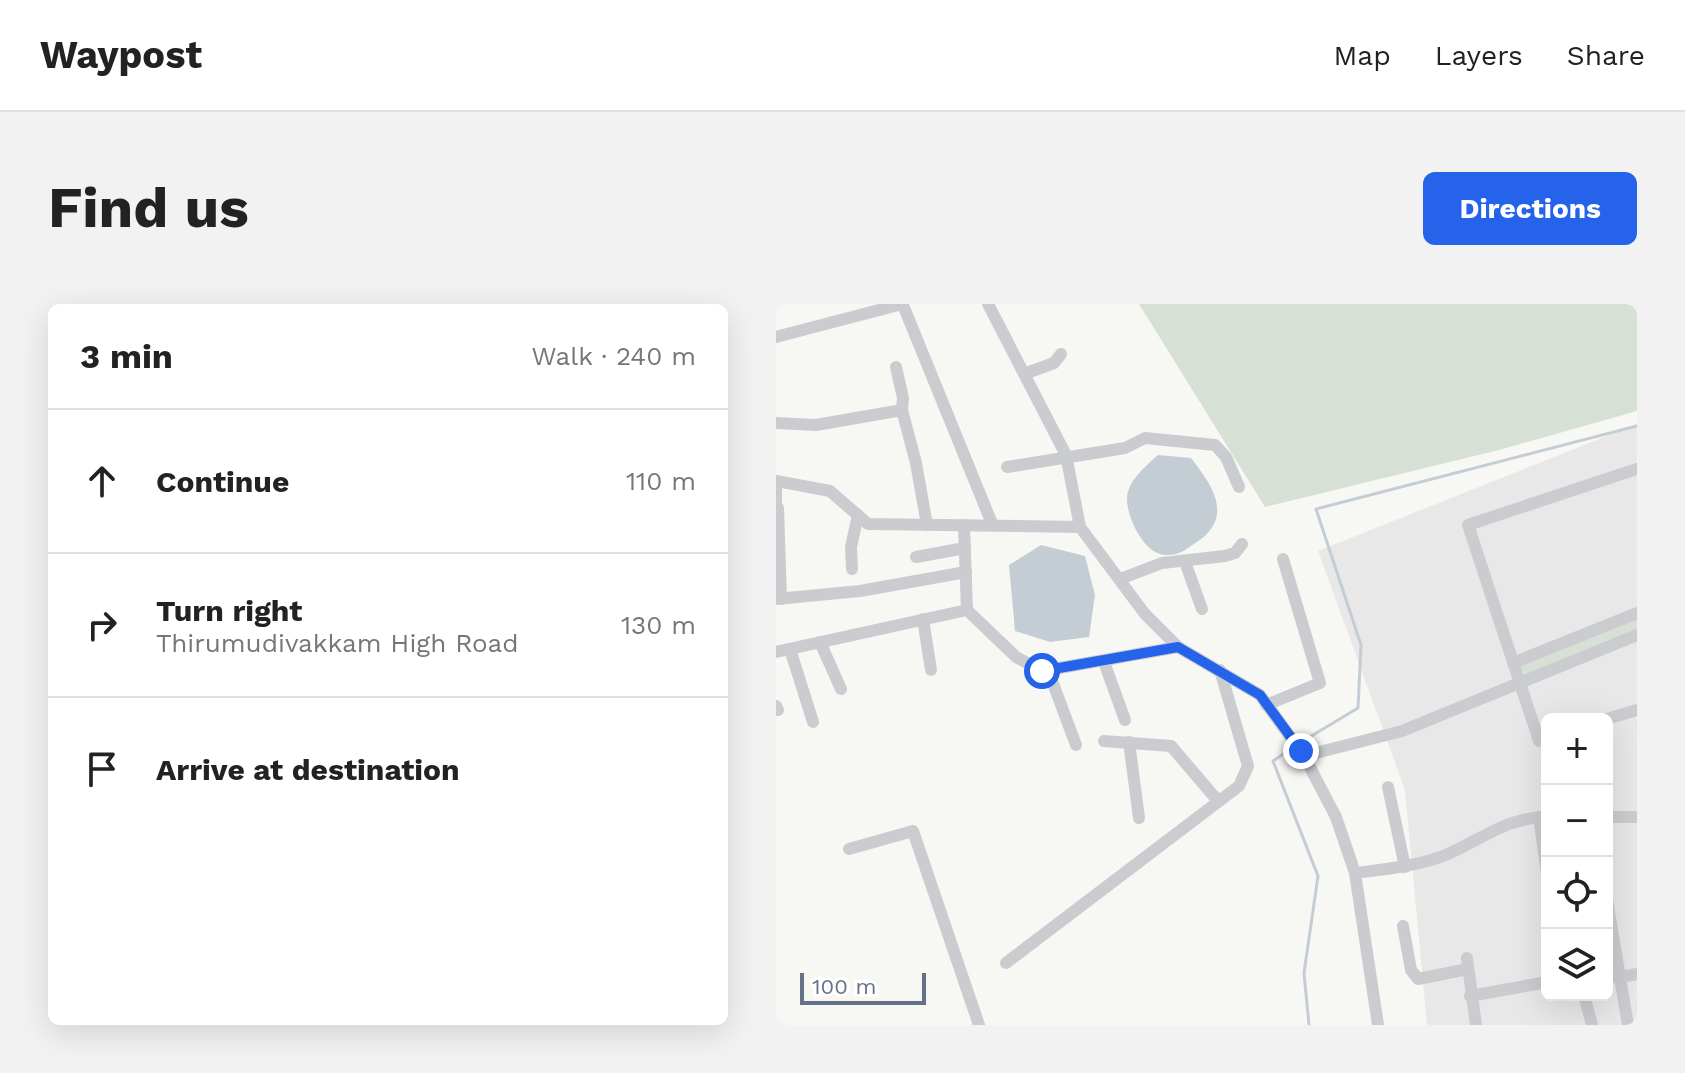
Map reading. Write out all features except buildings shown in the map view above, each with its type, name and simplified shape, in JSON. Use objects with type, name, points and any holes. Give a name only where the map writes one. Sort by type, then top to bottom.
[{"type":"street","points":[[988,304],[1066,455],[1080,527],[1145,614],[1178,647],[1260,695],[1302,753],[1336,817],[1355,873],[1378,1025]]},
{"type":"street","points":[[776,337],[903,305],[993,526]]},
{"type":"street","points":[[1024,374],[1054,363],[1061,354]]},
{"type":"street","points":[[896,367],[927,525]]},
{"type":"street","points":[[776,423],[816,425],[902,410]]},
{"type":"street","points":[[1007,467],[1066,455],[1125,448],[1145,438],[1209,443],[1226,457],[1239,487]]},
{"type":"street","points":[[1541,740],[1468,525],[1637,469]]},
{"type":"street","points":[[966,572],[860,591],[778,599],[776,481],[830,491],[868,524],[1080,527]]},
{"type":"street","points":[[852,569],[851,547],[858,515]]},
{"type":"street","points":[[964,525],[967,610],[1016,657],[1042,671],[1178,647]]},
{"type":"street","points":[[1120,579],[1162,563],[1235,553],[1242,544]]},
{"type":"street","points":[[916,557],[965,548]]},
{"type":"street","points":[[1266,705],[1320,683],[1283,559]]},
{"type":"street","points":[[1185,562],[1202,609]]},
{"type":"street","points":[[776,652],[967,610]]},
{"type":"street","points":[[1513,663],[1637,613]]},
{"type":"street","points":[[923,619],[931,670]]},
{"type":"street","points":[[1302,753],[1402,731],[1637,635]]},
{"type":"street","points":[[820,642],[841,689]]},
{"type":"street","points":[[790,649],[813,722]]},
{"type":"street","points":[[1104,662],[1125,720]]},
{"type":"street","points":[[1048,670],[1076,745]]},
{"type":"street","points":[[1006,963],[1239,786],[1248,766],[1220,670]]},
{"type":"street","points":[[1613,717],[1637,710]]},
{"type":"street","points":[[1104,741],[1171,746],[1218,801]]},
{"type":"street","points":[[1129,742],[1139,818]]},
{"type":"street","points":[[1388,787],[1405,867]]},
{"type":"street","points":[[1355,873],[1405,867],[1448,854],[1504,823],[1541,817]]},
{"type":"street","points":[[1613,817],[1637,817]]},
{"type":"street","points":[[849,849],[913,831],[979,1025]]},
{"type":"street","points":[[1403,926],[1411,970],[1418,979],[1468,964],[1476,1025]]},
{"type":"street","points":[[1611,929],[1617,978],[1628,1025]]},
{"type":"street","points":[[1617,978],[1637,974]]},
{"type":"street","points":[[1470,996],[1541,983]]},
{"type":"street","points":[[1586,1001],[1592,1025]]},
{"type":"shaded area","points":[[1139,304],[1637,304],[1637,411],[1499,450],[1265,507]]},
{"type":"shaded area","points":[[1637,424],[1637,1025],[1427,1025],[1405,790],[1318,551]]},
{"type":"shaded area","points":[[1158,455],[1191,458],[1207,480],[1216,502],[1214,524],[1207,534],[1174,555],[1158,553],[1144,543],[1128,507],[1130,486]]},
{"type":"shaded area","points":[[1041,545],[1085,556],[1095,595],[1089,637],[1050,642],[1015,631],[1009,565]]},
{"type":"shaded area","points":[[1637,616],[1637,630],[1527,675],[1520,670],[1521,665]]},
{"type":"waterway","points":[[1298,744],[1358,708],[1361,645],[1316,509],[1637,426]]},
{"type":"waterway","points":[[1292,748],[1273,761],[1318,876],[1304,973],[1309,1025]]},
{"type":"route","points":[[1042,671],[1178,647],[1260,695],[1301,751]]}]
